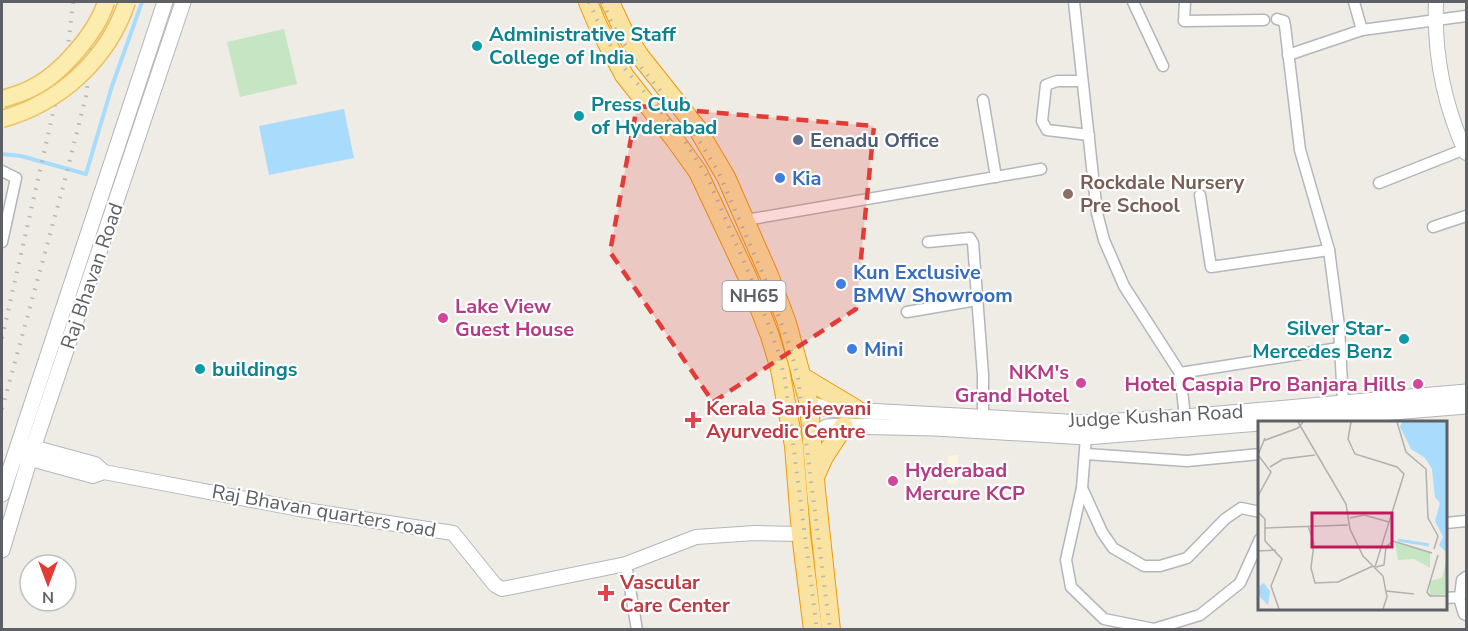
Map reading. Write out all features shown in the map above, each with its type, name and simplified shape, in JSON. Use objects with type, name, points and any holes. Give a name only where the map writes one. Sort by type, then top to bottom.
[{"type":"highway","name":"NH65","points":[[588,2],[624,75],[698,172],[747,276],[770,336],[780,369],[794,446],[801,534],[813,630]]},
{"type":"highway","name":"NH65","points":[[610,2],[624,32],[697,128],[726,177],[746,220],[787,323],[809,404],[828,430],[815,479],[831,630]]},
{"type":"highway","points":[[708,193],[726,177]]},
{"type":"highway","points":[[801,376],[856,410]]},
{"type":"highway","points":[[815,479],[824,457],[828,430]]},
{"type":"main road","points":[[2,99],[33,88],[74,56],[103,11],[106,2]]},
{"type":"main road","points":[[2,119],[21,114],[49,100],[77,79],[98,57],[112,35],[127,2]]},
{"type":"main road","name":"Raj Bhavan Road","points":[[2,494],[165,2]]},
{"type":"main road","name":"Raj Bhavan Road","points":[[2,550],[32,453],[183,2]]},
{"type":"main road","name":"Judge Kushan Road","points":[[809,404],[829,409],[1085,423],[1185,417],[1467,392]]},
{"type":"main road","name":"Judge Kushan Road","points":[[1319,421],[1397,417],[1467,406]]},
{"type":"main road","points":[[828,430],[822,419],[824,413],[829,409]]},
{"type":"main road","name":"Judge Kushan Road","points":[[828,430],[934,428],[1086,437],[1258,423]]},
{"type":"street","points":[[1074,2],[1097,213],[1104,240],[1124,286],[1180,373],[1185,417]]},
{"type":"street","points":[[1132,2],[1164,66]]},
{"type":"street","points":[[1185,2],[1184,21],[1264,20]]},
{"type":"street","points":[[1354,2],[1362,30]]},
{"type":"street","points":[[1379,183],[1466,151],[1440,76],[1435,21],[1436,2]]},
{"type":"street","points":[[1288,55],[1362,30],[1467,16]]},
{"type":"street","points":[[1277,19],[1284,21],[1299,150],[1329,250],[1339,326],[1342,402]]},
{"type":"street","points":[[1083,81],[1057,81],[1046,85],[1041,121],[1047,130],[1089,135]]},
{"type":"street","points":[[983,100],[996,177]]},
{"type":"street","points":[[746,220],[1041,169]]},
{"type":"street","points":[[2,171],[16,178],[2,242]]},
{"type":"street","points":[[1200,195],[1211,267],[1329,250]]},
{"type":"street","points":[[1433,227],[1467,216]]},
{"type":"street","points":[[928,243],[970,238],[973,243],[983,375],[983,417]]},
{"type":"street","points":[[907,312],[977,300]]},
{"type":"street","points":[[1180,373],[1339,348]]},
{"type":"street","points":[[1086,437],[1083,488],[1066,560],[1071,587],[1104,619],[1154,629],[1200,615],[1240,583],[1258,543]]},
{"type":"street","name":"Raj Bhavan quarters road","points":[[16,448],[95,464],[104,472],[299,509],[453,533],[495,585],[502,589],[626,564],[696,537],[755,533],[801,534]]},
{"type":"street","points":[[1086,454],[1187,461],[1258,454]]},
{"type":"street","points":[[1083,488],[1102,532],[1113,548],[1144,566],[1160,566],[1187,558],[1225,519],[1241,508],[1258,512]]},
{"type":"street","points":[[1447,524],[1467,520]]},
{"type":"street","points":[[626,564],[637,630]]},
{"type":"street","points":[[1467,577],[1462,580],[1459,598],[1464,614],[1467,615]]},
{"type":"street","points":[[1447,598],[1459,598]]},
{"type":"highlighted area","points":[[637,106],[874,126],[856,309],[713,402],[610,252]]},
{"type":"shaded area","points":[[958,455],[958,484],[947,483],[948,456]]},
{"type":"green space","points":[[284,29],[297,84],[240,97],[227,42]]},
{"type":"water","points":[[344,109],[354,158],[269,175],[259,126]]},
{"type":"waterway","points":[[2,154],[21,156],[86,174],[112,86],[142,2]]},
{"type":"railway","points":[[2,338],[68,47],[73,2]]},
{"type":"railway","points":[[2,409],[86,96],[98,2]]},
{"type":"railway","points":[[589,2],[602,31],[624,68],[681,135],[707,176],[753,283],[778,351],[785,380],[817,630]]},
{"type":"railway","points":[[603,2],[613,26],[635,60],[691,128],[718,171],[765,279],[790,347],[798,378],[830,630]]},
{"type":"place","name":"Administrative Staff College of India","points":[[477,46]]},
{"type":"place","name":"Press Club of Hyderabad","points":[[579,116]]},
{"type":"place","name":"Eenadu Office","points":[[798,140]]},
{"type":"place","name":"Kia","points":[[780,178]]},
{"type":"place","name":"Rockdale Nursery Pre School","points":[[1068,194]]},
{"type":"place","name":"Kun Exclusive BMW Showroom","points":[[841,284]]},
{"type":"place","name":"Lake View Guest House","points":[[443,318]]},
{"type":"place","name":"Silver Star- Mercedes Benz","points":[[1404,339]]},
{"type":"place","name":"Mini","points":[[852,349]]},
{"type":"place","name":"buildings","points":[[200,369]]},
{"type":"place","name":"NKM's Grand Hotel","points":[[1081,383]]},
{"type":"place","name":"Hotel Caspia Pro Banjara Hills","points":[[1418,384]]},
{"type":"place","name":"Kerala Sanjeevani Ayurvedic Centre","points":[[693,420]]},
{"type":"place","name":"Hyderabad Mercure KCP","points":[[893,481]]},
{"type":"place","name":"Vascular Care Center","points":[[606,593]]}]
